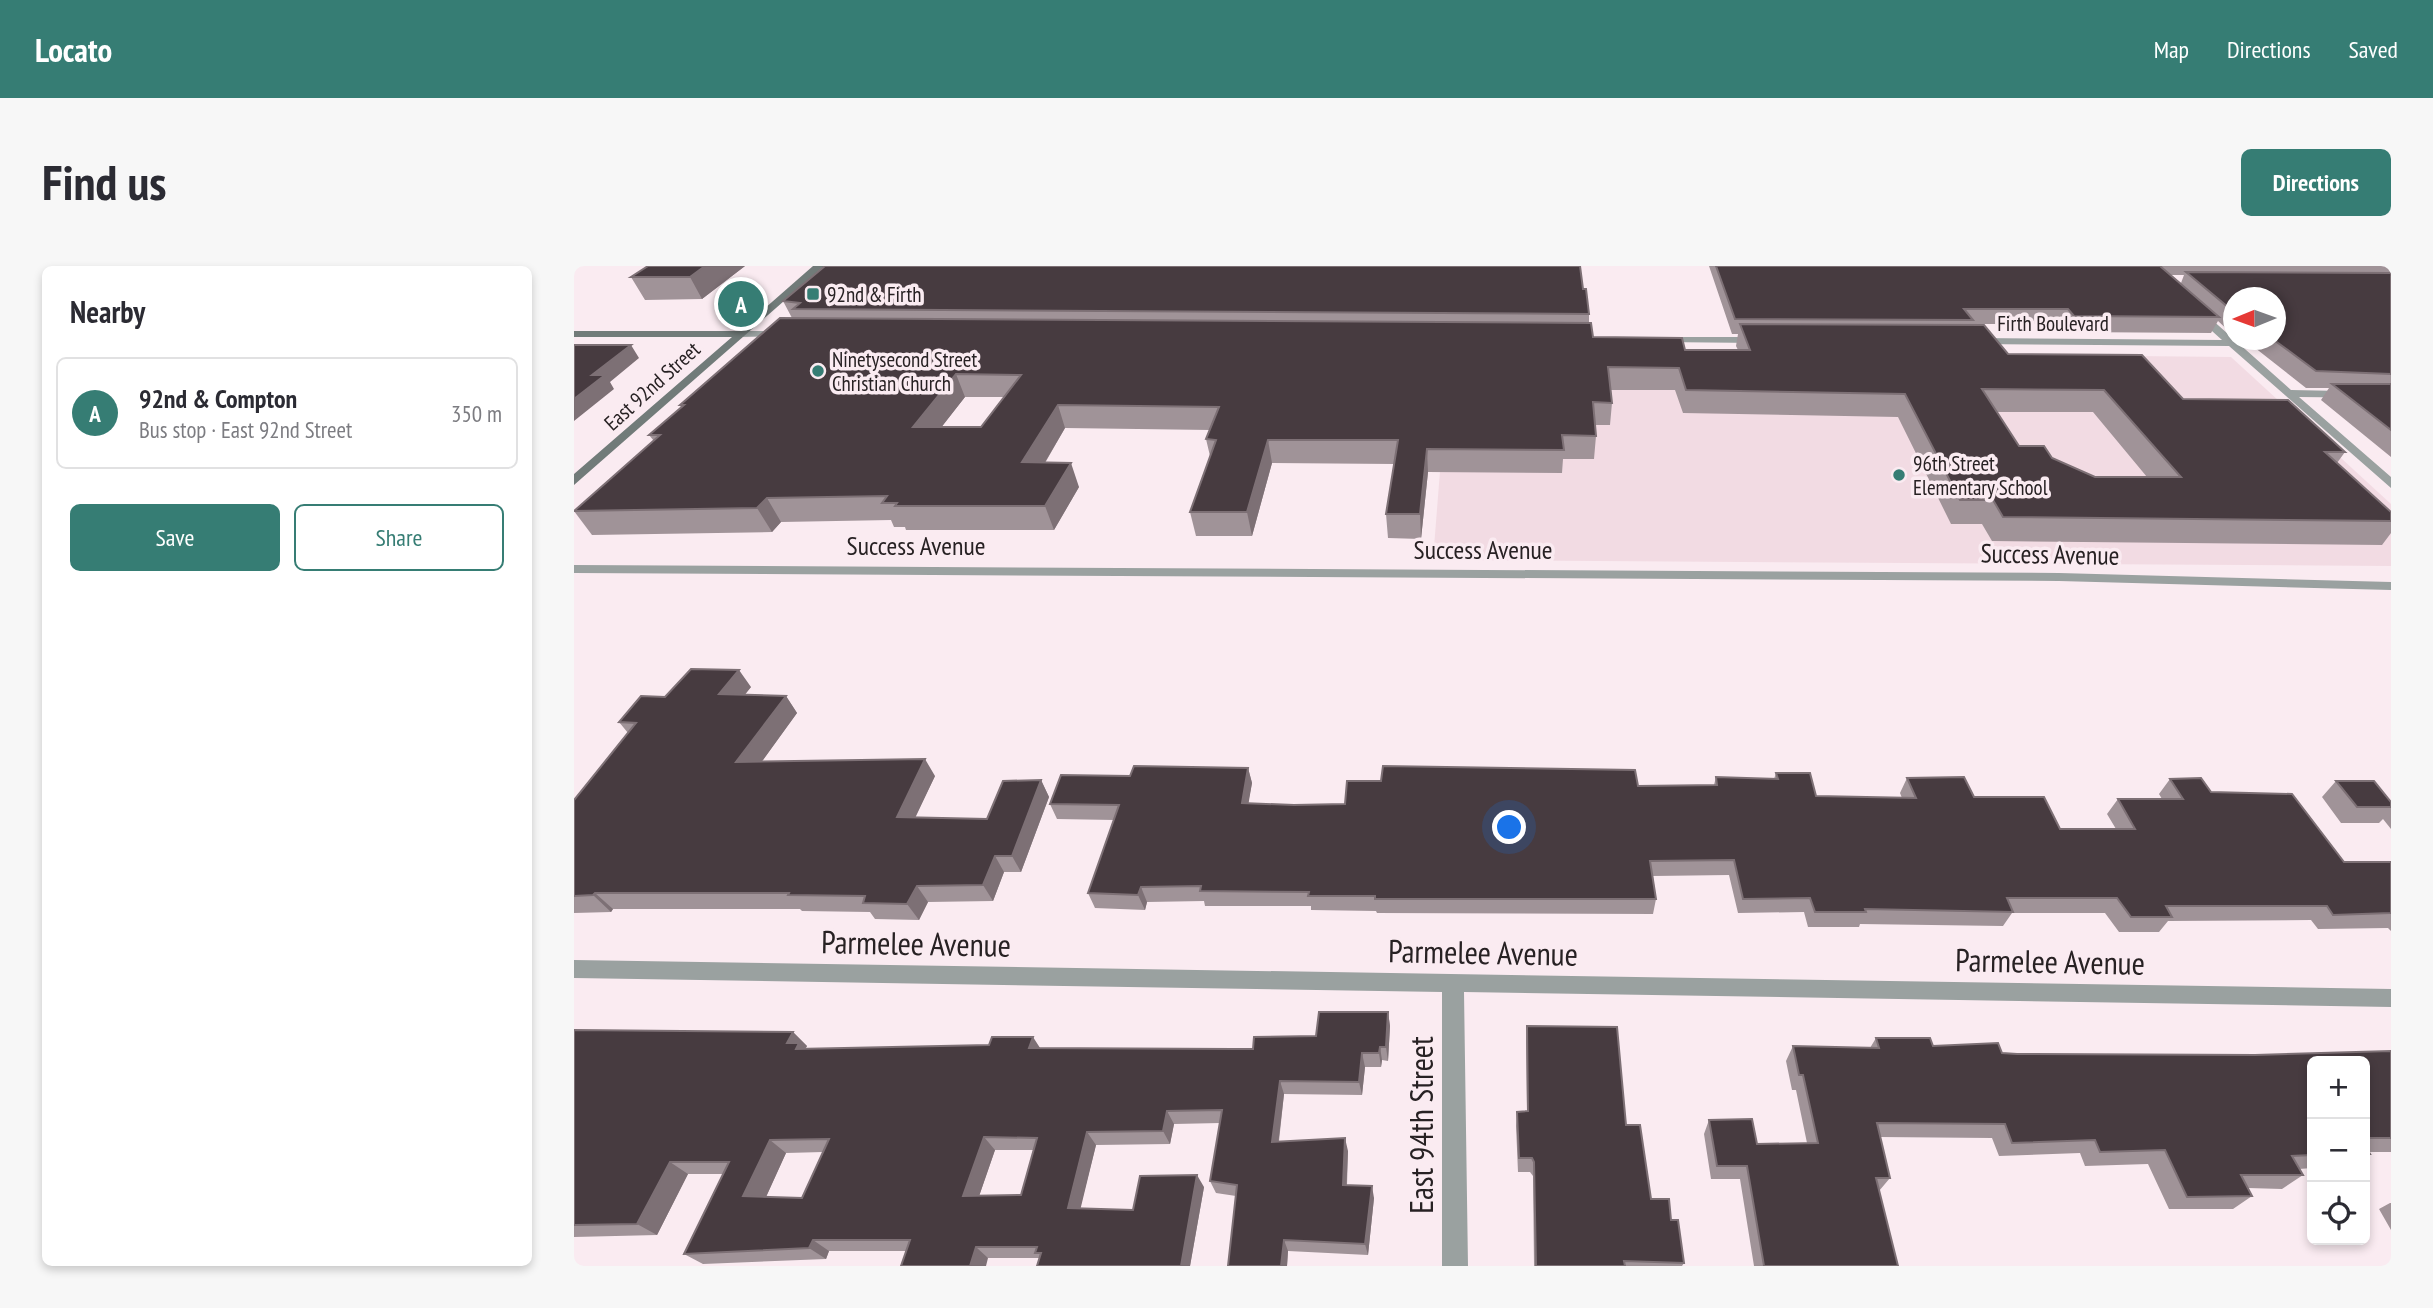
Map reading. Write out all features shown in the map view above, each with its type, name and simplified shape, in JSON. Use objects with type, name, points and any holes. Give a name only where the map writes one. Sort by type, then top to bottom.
[{"type":"street","name":"East 92nd Street","points":[[574,481],[819,266]]},
{"type":"street","points":[[2192,307],[2223,335]]},
{"type":"street","points":[[574,334],[793,334]]},
{"type":"street","points":[[1652,339],[1764,340]]},
{"type":"street","name":"Firth Boulevard","points":[[1959,341],[2223,343]]},
{"type":"street","points":[[2240,350],[2391,484]]},
{"type":"street","points":[[2289,393],[2391,395]]},
{"type":"street","name":"Success Avenue","points":[[574,569],[2032,577],[2391,586]]},
{"type":"street","name":"Parmelee Avenue","points":[[574,970],[2391,998]]},
{"type":"street","name":"East 94th Street","points":[[1453,983],[1455,1266]]},
{"type":"shaded area","name":"96th Street Elementary School","points":[[1546,350],[2231,357],[2391,504],[2391,566],[1433,560],[1442,446]]},
{"type":"building","points":[[648,266],[705,266],[690,277],[631,277]]},
{"type":"building","points":[[825,266],[1580,266],[1589,314],[793,309],[800,303],[783,301]]},
{"type":"building","points":[[1716,266],[2160,266],[2219,317],[2074,316],[2068,309],[1964,309],[1973,320],[1735,319]]},
{"type":"building","points":[[2186,272],[2391,273],[2391,374],[2316,371],[2286,349],[2286,287],[2223,287],[2223,303]]},
{"type":"building","points":[[780,318],[1591,323],[1593,337],[1682,338],[1685,350],[1750,350],[1740,324],[1984,325],[2008,354],[2142,355],[2183,399],[2288,400],[2345,452],[2325,452],[2391,512],[2391,521],[2003,517],[1993,500],[1960,500],[1905,394],[1686,390],[1679,368],[1608,367],[1612,403],[1593,402],[1596,436],[1562,435],[1564,450],[1427,449],[1420,514],[1386,514],[1398,440],[1268,440],[1247,512],[1190,512],[1216,440],[1206,439],[1219,407],[1058,405],[1022,462],[1071,463],[1045,506],[895,506],[897,503],[882,503],[887,496],[767,498],[757,508],[574,511],[660,435],[649,435],[684,405],[680,405]],"holes":[[[956,374],[1021,375],[981,427],[913,427]],[[1982,389],[2104,390],[2181,477],[2095,477],[2052,458],[2044,446],[2019,446]]]},
{"type":"building","points":[[574,345],[631,345],[592,375],[605,375],[574,399]]},
{"type":"building","points":[[2332,384],[2391,384],[2391,430]]},
{"type":"building","points":[[691,669],[739,670],[719,694],[786,696],[736,762],[925,759],[897,817],[987,819],[1003,781],[1041,780],[1012,856],[995,856],[983,885],[917,886],[907,904],[863,903],[865,896],[788,895],[789,893],[595,893],[574,896],[574,800],[636,723],[619,722],[641,696],[665,697]]},
{"type":"building","points":[[1134,766],[1248,768],[1242,803],[1294,805],[1345,804],[1347,781],[1381,781],[1383,766],[1635,770],[1638,786],[1717,785],[1716,777],[1778,779],[1776,773],[1810,773],[1816,796],[1916,798],[1907,778],[1964,777],[1974,797],[2044,797],[2060,829],[2135,829],[2118,799],[2183,799],[2170,779],[2201,778],[2211,792],[2292,794],[2344,862],[2391,862],[2391,913],[2333,915],[2327,906],[2166,906],[2172,917],[2131,917],[2117,898],[2007,898],[2013,912],[1865,909],[1866,912],[1815,912],[1810,898],[1743,899],[1734,860],[1650,861],[1656,899],[1375,899],[1375,896],[1308,896],[1309,892],[1200,891],[1201,886],[1141,887],[1138,895],[1088,893],[1119,805],[1050,804],[1061,775],[1130,776]]},
{"type":"building","points":[[2336,781],[2374,781],[2391,802],[2391,807],[2357,807]]},
{"type":"building","points":[[1319,1012],[1388,1012],[1386,1047],[1380,1047],[1379,1053],[1362,1053],[1359,1082],[1280,1081],[1272,1142],[1345,1138],[1343,1185],[1372,1186],[1365,1244],[1284,1240],[1281,1266],[1228,1266],[1237,1185],[1210,1181],[1222,1110],[1167,1111],[1163,1131],[1087,1132],[1068,1208],[1133,1210],[1140,1176],[1197,1175],[1181,1266],[1037,1266],[1041,1253],[1035,1253],[1037,1247],[976,1247],[970,1266],[901,1266],[910,1240],[813,1240],[809,1248],[684,1254],[729,1162],[670,1162],[637,1224],[574,1225],[574,1030],[793,1032],[787,1043],[799,1043],[796,1049],[989,1045],[992,1037],[1033,1037],[1029,1048],[1253,1049],[1254,1037],[1316,1036]],"holes":[[[984,1137],[1037,1138],[1021,1195],[963,1196]],[[829,1139],[802,1198],[743,1196],[770,1140]]]},
{"type":"building","points":[[1527,1026],[1617,1027],[1626,1125],[1640,1125],[1651,1199],[1669,1199],[1671,1220],[1678,1220],[1684,1263],[1624,1261],[1625,1266],[1536,1266],[1534,1162],[1532,1158],[1519,1158],[1517,1112],[1528,1111]]},
{"type":"building","points":[[1876,1038],[1930,1038],[1933,1046],[1998,1043],[2002,1053],[2017,1054],[2255,1055],[2391,1051],[2391,1138],[2370,1138],[2370,1056],[2307,1056],[2307,1155],[2292,1156],[2303,1175],[2241,1175],[2252,1196],[2187,1197],[2165,1150],[2100,1152],[2095,1140],[2012,1143],[2005,1124],[1877,1123],[1890,1178],[1876,1178],[1898,1266],[1764,1266],[1747,1166],[1717,1166],[1709,1120],[1752,1119],[1757,1144],[1818,1143],[1803,1075],[1799,1075],[1793,1046],[1879,1048]]},
{"type":"place","name":"92nd & Firth","points":[[813,294]]},
{"type":"place","name":"92nd & Compton","points":[[741,304]]},
{"type":"place","name":"Ninetysecond Street Christian Church","points":[[818,371]]},
{"type":"place","name":"96th Street Elementary School","points":[[1899,475]]}]
